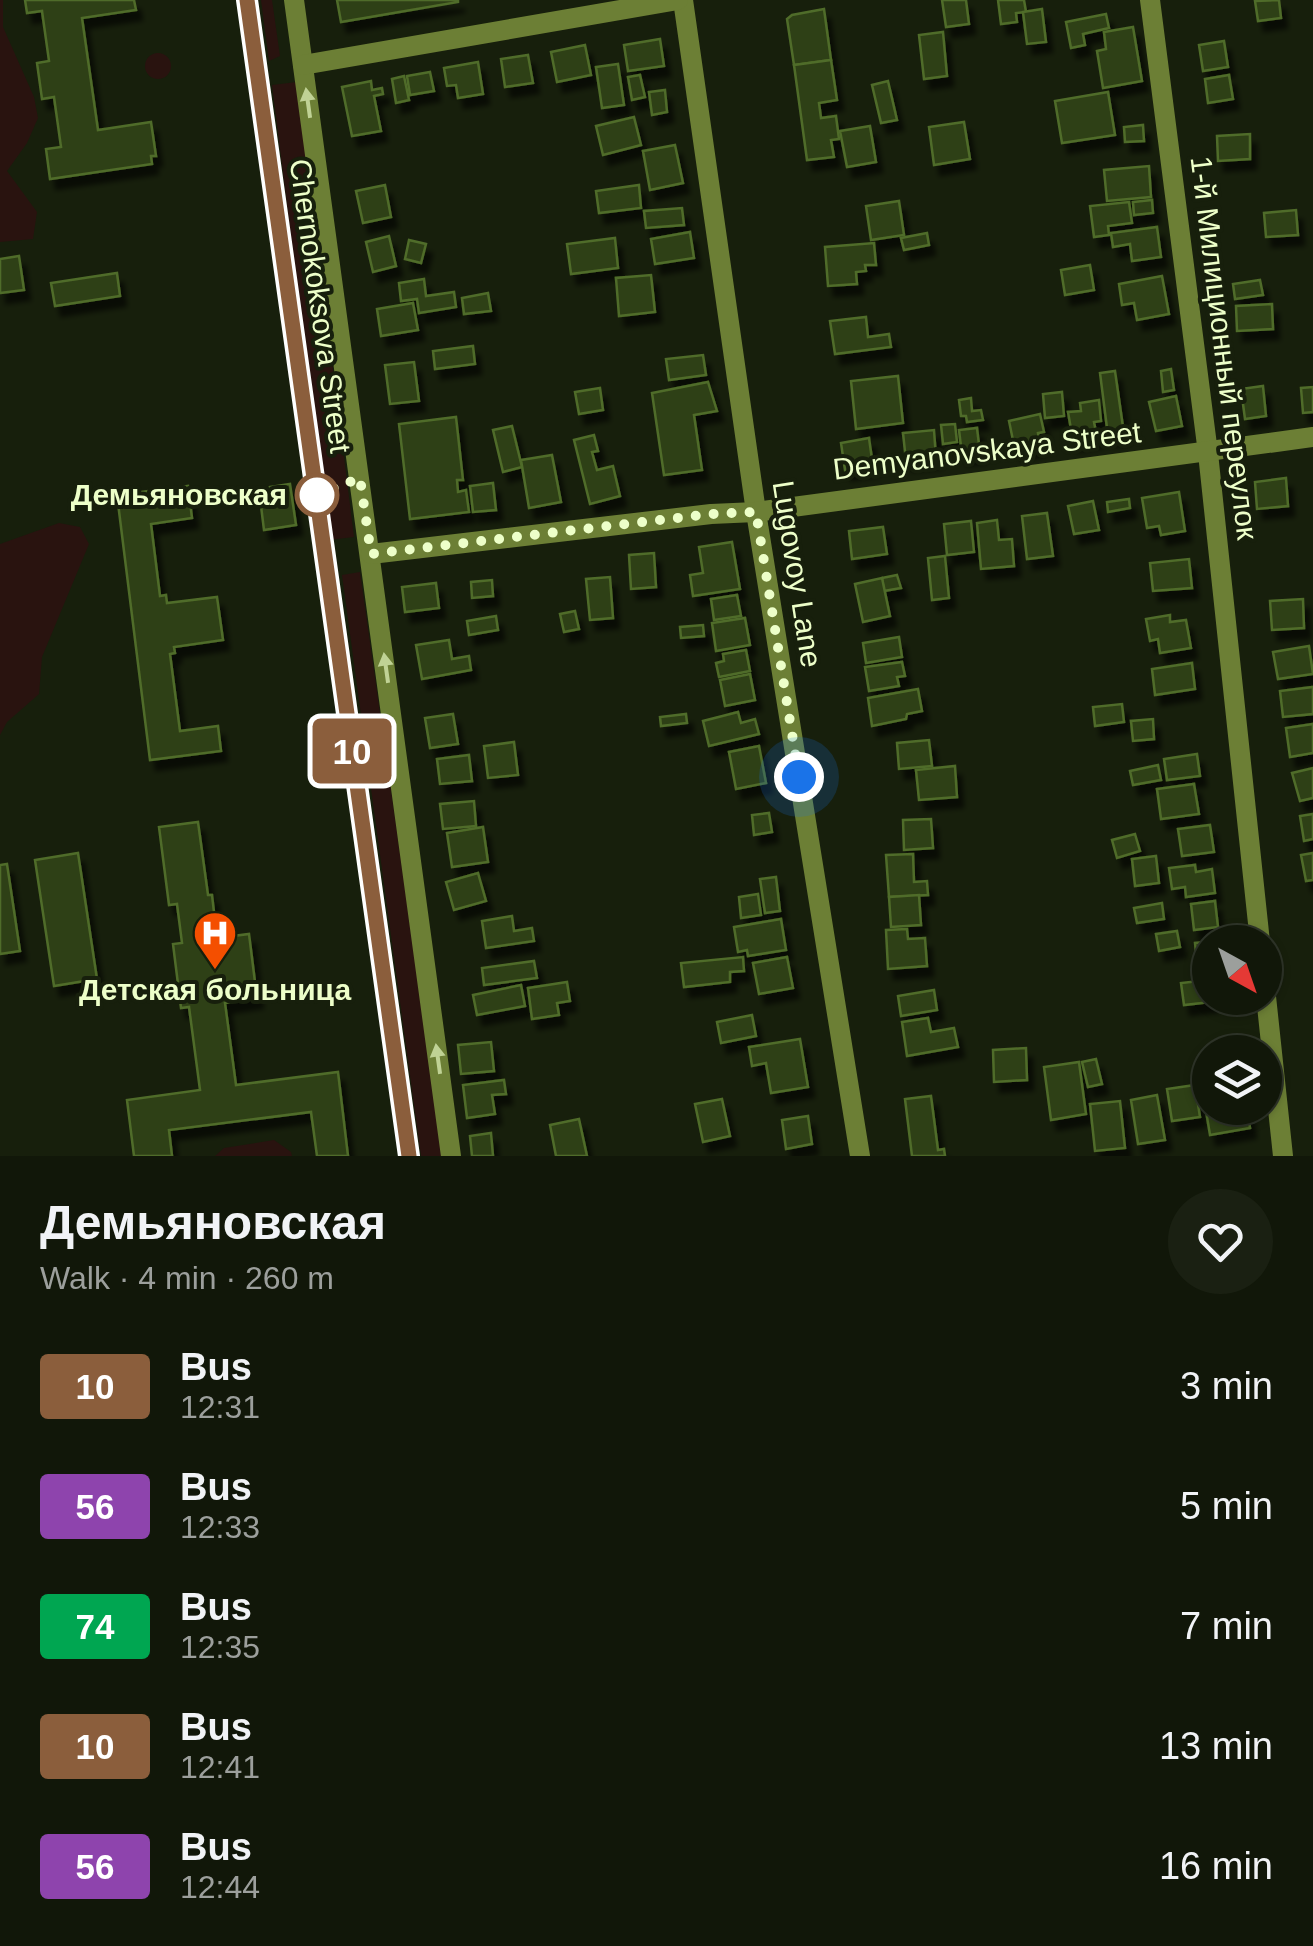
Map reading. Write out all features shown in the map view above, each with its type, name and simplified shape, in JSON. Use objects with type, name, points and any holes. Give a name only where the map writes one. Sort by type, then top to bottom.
[{"type":"street","name":"Chernokoksova Street","points":[[247,0],[408,1156]]},
{"type":"street","name":"Chernokoksova Street","points":[[294,0],[450,1156]]},
{"type":"street","points":[[303,65],[681,0]]},
{"type":"street","name":"Lugovoy Lane","points":[[681,0],[756,512],[860,1156]]},
{"type":"street","name":"1-й Милиционный переулок","points":[[1150,0],[1208,453],[1258,925]]},
{"type":"street","name":"Demyanovskaya Street","points":[[371,554],[756,512],[1313,437]]},
{"type":"street","points":[[1268,1015],[1283,1156]]},
{"type":"shaded area","points":[[0,0],[3,27],[34,97],[38,118],[27,143],[7,171],[37,212],[33,239],[0,242]]},
{"type":"shaded area","points":[[261,0],[272,0],[280,56],[269,61]]},
{"type":"shaded area","points":[[158,53],[168,56],[168,76],[158,79],[148,76],[145,66],[148,56]]},
{"type":"shaded area","points":[[297,82],[354,537],[329,540],[272,85]]},
{"type":"shaded area","points":[[59,523],[80,527],[89,544],[42,657],[39,694],[7,722],[0,735],[0,544]]},
{"type":"shaded area","points":[[360,572],[443,1156],[421,1156],[342,575]]},
{"type":"shaded area","points":[[274,1140],[292,1156],[215,1156],[224,1148]]},
{"type":"building","points":[[25,0],[134,0],[136,10],[82,18],[98,130],[151,122],[156,156],[151,156],[152,164],[50,179],[46,149],[61,147],[54,97],[42,99],[37,63],[49,61],[42,11],[27,13]]},
{"type":"building","points":[[337,0],[458,0],[458,2],[341,22]]},
{"type":"building","points":[[942,0],[966,0],[969,24],[946,27]]},
{"type":"building","points":[[998,0],[1024,0],[1026,12],[1016,13],[1017,22],[1001,24]]},
{"type":"building","points":[[1279,0],[1281,18],[1258,21],[1255,1]]},
{"type":"building","points":[[824,9],[831,60],[794,65],[787,19]]},
{"type":"building","points":[[1042,9],[1046,42],[1027,44],[1023,12]]},
{"type":"building","points":[[1106,14],[1109,28],[1083,34],[1085,45],[1071,48],[1066,22]]},
{"type":"building","points":[[1133,27],[1142,81],[1103,88],[1097,51],[1106,49],[1104,32]]},
{"type":"building","points":[[943,32],[947,76],[924,79],[919,35]]},
{"type":"building","points":[[660,39],[664,66],[628,71],[624,45]]},
{"type":"building","points":[[1224,41],[1228,67],[1203,71],[1199,45]]},
{"type":"building","points":[[585,45],[591,75],[557,82],[551,52]]},
{"type":"building","points":[[528,55],[533,83],[505,87],[501,59]]},
{"type":"building","points":[[831,60],[837,100],[819,103],[821,118],[836,116],[839,139],[831,140],[834,157],[807,160],[794,65]]},
{"type":"building","points":[[478,62],[483,94],[458,98],[456,85],[447,86],[444,68]]},
{"type":"building","points":[[618,64],[624,105],[602,108],[596,67]]},
{"type":"building","points":[[430,72],[434,91],[410,95],[407,76]]},
{"type":"building","points":[[640,75],[645,97],[632,100],[628,77]]},
{"type":"building","points":[[1229,75],[1233,99],[1208,103],[1205,79]]},
{"type":"building","points":[[404,76],[409,100],[396,103],[392,79]]},
{"type":"building","points":[[371,81],[372,90],[382,88],[383,94],[374,96],[381,131],[352,136],[342,87]]},
{"type":"building","points":[[888,81],[897,120],[881,123],[872,85]]},
{"type":"building","points":[[665,90],[667,112],[652,115],[649,92]]},
{"type":"building","points":[[1108,92],[1115,135],[1062,143],[1055,101]]},
{"type":"building","points":[[634,117],[641,145],[603,155],[596,126]]},
{"type":"building","points":[[964,122],[970,159],[934,165],[929,127]]},
{"type":"building","points":[[1143,125],[1144,141],[1125,142],[1124,127]]},
{"type":"building","points":[[870,126],[876,162],[847,167],[840,131]]},
{"type":"building","points":[[1250,134],[1250,159],[1218,161],[1217,136]]},
{"type":"building","points":[[675,145],[683,183],[650,190],[643,151]]},
{"type":"building","points":[[1149,166],[1151,197],[1107,201],[1104,170]]},
{"type":"building","points":[[385,185],[391,217],[363,223],[356,191]]},
{"type":"building","points":[[639,185],[641,208],[599,213],[596,191]]},
{"type":"building","points":[[1152,200],[1153,213],[1134,215],[1133,202]]},
{"type":"building","points":[[899,201],[904,235],[871,240],[866,206]]},
{"type":"building","points":[[1129,202],[1132,223],[1108,226],[1109,235],[1094,237],[1090,206]]},
{"type":"building","points":[[682,208],[684,225],[646,228],[644,211]]},
{"type":"building","points":[[1296,210],[1298,235],[1266,237],[1264,213]]},
{"type":"building","points":[[1157,227],[1161,257],[1132,261],[1130,244],[1113,247],[1111,233]]},
{"type":"building","points":[[690,232],[694,258],[655,264],[651,239]]},
{"type":"building","points":[[927,233],[929,245],[904,250],[901,238]]},
{"type":"building","points":[[389,236],[396,266],[373,272],[366,242]]},
{"type":"building","points":[[615,238],[618,268],[571,274],[567,244]]},
{"type":"building","points":[[409,240],[426,244],[421,263],[405,259]]},
{"type":"building","points":[[874,243],[876,265],[865,265],[866,271],[856,272],[857,284],[828,286],[825,247]]},
{"type":"building","points":[[19,256],[24,290],[0,293],[0,259]]},
{"type":"building","points":[[1090,265],[1094,290],[1065,295],[1061,270]]},
{"type":"building","points":[[117,273],[120,296],[55,306],[51,283]]},
{"type":"building","points":[[651,275],[655,312],[619,316],[616,278]]},
{"type":"building","points":[[1162,276],[1169,314],[1137,320],[1134,303],[1122,305],[1119,284]]},
{"type":"building","points":[[424,279],[426,296],[454,292],[456,307],[419,313],[417,299],[401,301],[399,283]]},
{"type":"building","points":[[1260,280],[1263,295],[1235,299],[1233,284]]},
{"type":"building","points":[[488,293],[491,311],[464,314],[462,298]]},
{"type":"building","points":[[413,303],[418,330],[381,336],[377,309]]},
{"type":"building","points":[[1272,304],[1273,329],[1237,331],[1236,306]]},
{"type":"building","points":[[866,317],[868,337],[889,334],[891,347],[835,354],[830,321]]},
{"type":"building","points":[[473,346],[475,364],[435,369],[433,351]]},
{"type":"building","points":[[703,355],[706,375],[669,380],[666,359]]},
{"type":"building","points":[[414,362],[419,401],[390,404],[385,365]]},
{"type":"building","points":[[1171,369],[1174,390],[1163,392],[1161,371]]},
{"type":"building","points":[[1115,371],[1124,434],[1108,436],[1100,373]]},
{"type":"building","points":[[898,376],[903,423],[856,429],[851,381]]},
{"type":"building","points":[[708,382],[717,411],[694,415],[702,470],[664,475],[652,393]]},
{"type":"building","points":[[1263,386],[1266,416],[1245,419],[1241,389]]},
{"type":"building","points":[[1313,387],[1313,412],[1303,413],[1301,388]]},
{"type":"building","points":[[600,388],[603,410],[579,414],[575,392]]},
{"type":"building","points":[[1062,392],[1064,416],[1045,418],[1043,394]]},
{"type":"building","points":[[1176,396],[1182,426],[1156,431],[1149,402]]},
{"type":"building","points":[[971,398],[972,411],[981,410],[983,420],[967,422],[966,416],[961,416],[959,400]]},
{"type":"building","points":[[1099,400],[1101,421],[1094,422],[1097,437],[1073,441],[1068,412],[1081,411],[1080,403]]},
{"type":"building","points":[[1040,414],[1044,432],[1038,433],[1040,445],[1015,450],[1009,421]]},
{"type":"building","points":[[456,417],[463,480],[457,480],[458,492],[466,490],[469,512],[410,519],[399,424]]},
{"type":"building","points":[[955,424],[957,442],[943,444],[941,425]]},
{"type":"building","points":[[512,426],[522,467],[503,472],[493,430]]},
{"type":"building","points":[[977,428],[980,453],[962,455],[959,430]]},
{"type":"building","points":[[934,430],[936,458],[906,461],[903,433]]},
{"type":"building","points":[[594,435],[598,451],[592,452],[597,470],[613,466],[620,496],[590,504],[574,440]]},
{"type":"building","points":[[869,438],[873,466],[845,470],[841,443]]},
{"type":"building","points":[[552,455],[561,502],[529,508],[521,460]]},
{"type":"building","points":[[1286,478],[1288,506],[1257,509],[1255,482]]},
{"type":"building","points":[[493,483],[496,510],[473,512],[470,486]]},
{"type":"building","points":[[290,484],[296,525],[264,530],[261,506],[273,504],[270,487]]},
{"type":"building","points":[[188,486],[192,518],[151,524],[160,596],[166,595],[167,603],[217,597],[223,640],[174,647],[175,653],[170,654],[180,731],[218,726],[221,751],[150,760],[117,495]]},
{"type":"building","points":[[1179,492],[1185,531],[1161,535],[1159,526],[1147,528],[1142,498]]},
{"type":"building","points":[[1129,499],[1130,508],[1108,512],[1107,502]]},
{"type":"building","points":[[1093,501],[1099,530],[1074,534],[1068,506]]},
{"type":"building","points":[[1047,513],[1053,556],[1027,559],[1022,516]]},
{"type":"building","points":[[997,520],[999,540],[1012,539],[1014,566],[981,569],[977,523]]},
{"type":"building","points":[[971,521],[974,552],[947,555],[944,524]]},
{"type":"building","points":[[883,527],[887,554],[852,559],[849,531]]},
{"type":"building","points":[[732,542],[740,589],[693,596],[690,575],[703,573],[699,547]]},
{"type":"building","points":[[654,553],[656,587],[631,589],[629,555]]},
{"type":"building","points":[[945,556],[949,598],[932,600],[928,558]]},
{"type":"building","points":[[1189,559],[1192,588],[1153,591],[1150,563]]},
{"type":"building","points":[[897,575],[901,588],[884,591],[882,578]]},
{"type":"building","points":[[610,577],[613,618],[590,620],[586,579]]},
{"type":"building","points":[[882,578],[890,616],[863,622],[855,584]]},
{"type":"building","points":[[492,580],[493,596],[472,598],[471,582]]},
{"type":"building","points":[[436,583],[439,608],[405,612],[402,587]]},
{"type":"building","points":[[737,595],[741,616],[714,620],[711,599]]},
{"type":"building","points":[[1303,599],[1304,628],[1272,630],[1270,601]]},
{"type":"building","points":[[575,611],[579,629],[564,632],[560,614]]},
{"type":"building","points":[[1170,615],[1170,622],[1186,620],[1191,648],[1160,653],[1158,639],[1150,641],[1146,619]]},
{"type":"building","points":[[496,616],[498,630],[469,635],[467,621]]},
{"type":"building","points":[[745,618],[750,645],[716,651],[712,623]]},
{"type":"building","points":[[703,625],[704,636],[681,638],[680,627]]},
{"type":"building","points":[[899,637],[902,657],[866,663],[863,643]]},
{"type":"building","points":[[449,640],[452,659],[469,656],[471,670],[422,679],[416,645]]},
{"type":"building","points":[[1309,646],[1313,674],[1278,679],[1273,652]]},
{"type":"building","points":[[746,650],[750,671],[719,677],[716,663],[724,661],[723,654]]},
{"type":"building","points":[[902,662],[905,676],[897,677],[899,686],[869,691],[865,667]]},
{"type":"building","points":[[1192,663],[1195,689],[1155,695],[1152,669]]},
{"type":"building","points":[[750,674],[755,700],[725,706],[720,680]]},
{"type":"building","points":[[1313,687],[1313,714],[1283,717],[1280,691]]},
{"type":"building","points":[[918,689],[922,711],[907,714],[906,719],[872,726],[868,698]]},
{"type":"building","points":[[1122,704],[1124,722],[1095,726],[1093,707]]},
{"type":"building","points":[[738,712],[741,723],[755,719],[759,734],[709,746],[703,721]]},
{"type":"building","points":[[453,714],[458,744],[430,748],[425,718]]},
{"type":"building","points":[[686,714],[687,723],[661,726],[660,717]]},
{"type":"building","points":[[1153,719],[1154,739],[1133,741],[1131,721]]},
{"type":"building","points":[[1313,724],[1313,753],[1290,757],[1286,728]]},
{"type":"building","points":[[929,740],[932,766],[899,769],[897,743]]},
{"type":"building","points":[[514,742],[518,775],[488,778],[484,746]]},
{"type":"building","points":[[759,746],[766,783],[736,789],[729,752]]},
{"type":"building","points":[[1197,754],[1200,776],[1167,780],[1164,759]]},
{"type":"building","points":[[469,755],[472,781],[440,784],[437,759]]},
{"type":"building","points":[[1158,765],[1161,780],[1133,785],[1130,771]]},
{"type":"building","points":[[955,766],[957,797],[919,800],[916,770]]},
{"type":"building","points":[[1313,768],[1313,798],[1300,801],[1292,773]]},
{"type":"building","points":[[1194,784],[1199,814],[1161,819],[1157,789]]},
{"type":"building","points":[[474,801],[476,826],[443,829],[440,804]]},
{"type":"building","points":[[769,813],[772,832],[754,835],[752,815]]},
{"type":"building","points":[[1313,814],[1313,839],[1304,841],[1300,816]]},
{"type":"building","points":[[931,819],[933,848],[904,850],[903,820]]},
{"type":"building","name":"Детская больница","points":[[198,822],[217,938],[249,934],[257,998],[225,1003],[236,1085],[338,1072],[348,1156],[317,1156],[311,1112],[169,1130],[172,1156],[134,1156],[127,1100],[200,1090],[189,1007],[181,1008],[173,944],[182,943],[177,904],[169,905],[159,827]]},
{"type":"building","points":[[1210,825],[1214,852],[1182,856],[1178,829]]},
{"type":"building","points":[[483,827],[488,862],[452,867],[447,833]]},
{"type":"building","points":[[1135,834],[1140,851],[1117,858],[1112,840]]},
{"type":"building","points":[[78,853],[97,979],[54,986],[35,860]]},
{"type":"building","points":[[1313,853],[1313,880],[1306,881],[1301,855]]},
{"type":"building","points":[[913,854],[914,882],[927,881],[928,895],[889,897],[886,855]]},
{"type":"building","points":[[1156,856],[1159,883],[1135,886],[1132,859]]},
{"type":"building","points":[[7,864],[20,951],[0,954],[0,865]]},
{"type":"building","points":[[1195,865],[1196,872],[1212,869],[1215,893],[1186,897],[1185,887],[1172,889],[1169,868]]},
{"type":"building","points":[[478,873],[486,901],[454,910],[446,882]]},
{"type":"building","points":[[776,877],[780,911],[765,913],[760,879]]},
{"type":"building","points":[[758,894],[761,915],[741,918],[739,897]]},
{"type":"building","points":[[919,895],[921,925],[891,927],[889,897]]},
{"type":"building","points":[[1215,901],[1218,925],[1193,925],[1191,904]]},
{"type":"building","points":[[1162,903],[1164,919],[1137,923],[1134,908]]},
{"type":"building","points":[[512,916],[514,931],[532,928],[534,941],[486,948],[482,921]]},
{"type":"building","points":[[781,919],[786,950],[748,956],[747,950],[738,952],[734,927]]},
{"type":"building","points":[[907,929],[908,939],[925,938],[927,966],[888,969],[886,930]]},
{"type":"building","points":[[1177,931],[1180,947],[1159,951],[1156,934]]},
{"type":"building","points":[[743,957],[744,971],[730,972],[730,982],[684,987],[681,963]]},
{"type":"building","points":[[787,957],[793,988],[759,994],[753,963]]},
{"type":"building","points":[[534,961],[537,978],[484,985],[482,968]]},
{"type":"building","points":[[567,982],[570,1001],[557,1003],[559,1015],[532,1019],[528,988]]},
{"type":"building","points":[[1192,982],[1192,1004],[1184,1005],[1181,983]]},
{"type":"building","points":[[521,985],[525,1006],[477,1015],[473,995]]},
{"type":"building","points":[[934,990],[937,1010],[901,1016],[898,996]]},
{"type":"building","points":[[752,1015],[756,1036],[721,1043],[717,1022]]},
{"type":"building","points":[[928,1018],[931,1032],[954,1028],[958,1047],[907,1056],[902,1022]]},
{"type":"building","points":[[800,1039],[808,1087],[771,1093],[766,1063],[752,1066],[749,1047]]},
{"type":"building","points":[[491,1042],[494,1071],[461,1074],[458,1045]]},
{"type":"building","points":[[1026,1048],[1027,1080],[994,1082],[993,1050]]},
{"type":"building","points":[[1096,1059],[1102,1084],[1088,1087],[1082,1062]]},
{"type":"building","points":[[1079,1062],[1086,1114],[1051,1120],[1044,1067]]},
{"type":"building","points":[[504,1080],[506,1094],[492,1095],[495,1114],[467,1118],[463,1085]]},
{"type":"building","points":[[1192,1085],[1192,1118],[1172,1121],[1167,1089]]},
{"type":"building","points":[[1157,1095],[1165,1140],[1138,1144],[1131,1100]]},
{"type":"building","points":[[931,1096],[938,1150],[944,1149],[945,1156],[912,1156],[905,1099]]},
{"type":"building","points":[[722,1099],[730,1136],[703,1142],[695,1104]]},
{"type":"building","points":[[1120,1101],[1125,1148],[1095,1151],[1090,1104]]},
{"type":"building","points":[[808,1116],[812,1144],[786,1149],[782,1120]]},
{"type":"building","points":[[579,1119],[587,1156],[556,1156],[550,1125]]},
{"type":"building","points":[[1208,1125],[1250,1125],[1250,1128],[1210,1135]]},
{"type":"building","points":[[491,1133],[493,1156],[472,1156],[470,1136]]},
{"type":"bus line","name":"10","points":[[247,0],[409,1156]]},
{"type":"place","name":"Демьяновская","points":[[317,495]]},
{"type":"place","name":"Детская больница","points":[[215,971]]},
{"type":"route","points":[[317,495],[360,478],[371,554],[756,512],[799,777]]}]
